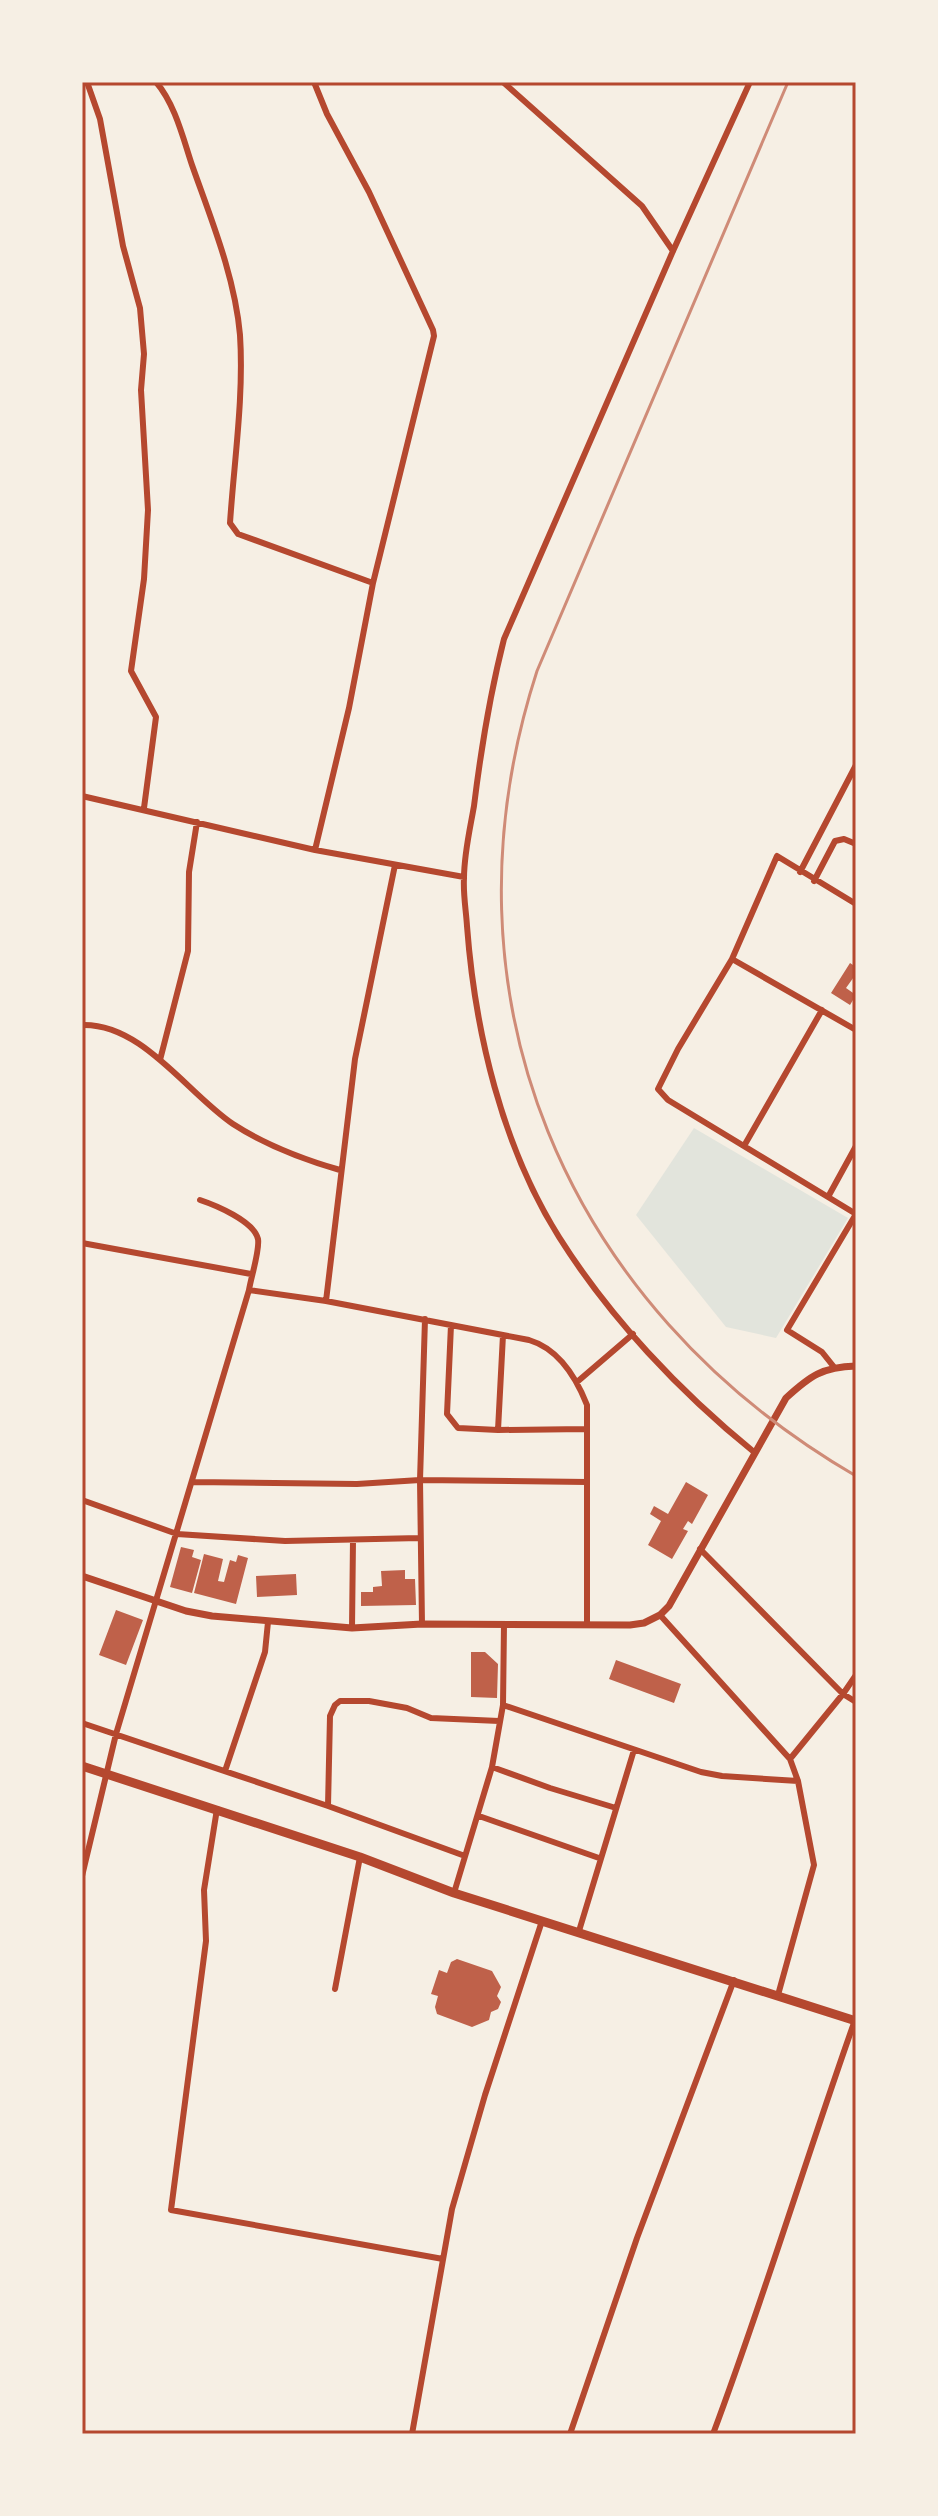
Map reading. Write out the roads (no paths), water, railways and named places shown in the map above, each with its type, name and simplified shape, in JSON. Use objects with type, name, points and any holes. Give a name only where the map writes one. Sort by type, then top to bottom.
[{"type":"main road","points":[[82,1766],[360,1857],[454,1893],[855,2021]]},
{"type":"street","points":[[87,82],[100,119],[123,246],[140,308],[144,354],[141,390],[148,510],[144,579],[131,671],[156,717],[144,808]]},
{"type":"street","points":[[156,82],[165,91],[180,131],[212,223],[235,304],[240,336],[230,523],[233,530],[373,583]]},
{"type":"street","points":[[314,82],[433,330],[433,345],[373,583],[349,708],[315,850]]},
{"type":"street","points":[[503,82],[642,206],[673,251]]},
{"type":"street","points":[[750,82],[504,639],[488,699],[464,877],[476,1009],[487,1059],[509,1128],[558,1236],[633,1334],[711,1418],[754,1452]]},
{"type":"street","points":[[800,872],[856,765]]},
{"type":"street","points":[[82,796],[315,850],[464,877]]},
{"type":"street","points":[[160,1060],[188,951],[189,872],[197,822]]},
{"type":"street","points":[[814,881],[835,841],[844,839],[856,844]]},
{"type":"street","points":[[834,1367],[822,1352],[787,1330],[856,1214],[668,1100],[658,1089],[678,1049],[732,959],[777,856],[856,904]]},
{"type":"street","points":[[326,1301],[355,1059],[395,865]]},
{"type":"street","points":[[732,959],[856,1030]]},
{"type":"street","points":[[744,1146],[822,1010]]},
{"type":"street","points":[[82,1025],[97,1024],[116,1031],[160,1060],[232,1123],[294,1157],[340,1170]]},
{"type":"street","points":[[828,1197],[856,1146]]},
{"type":"street","points":[[82,1876],[116,1734],[249,1290],[257,1247],[258,1238],[254,1231],[230,1210],[200,1200]]},
{"type":"street","points":[[82,1243],[251,1274]]},
{"type":"street","points":[[249,1290],[425,1319],[529,1340],[550,1349],[577,1382],[587,1405],[587,1625]]},
{"type":"street","points":[[422,1624],[420,1480],[425,1319]]},
{"type":"street","points":[[451,1325],[447,1414],[458,1428],[586,1429]]},
{"type":"street","points":[[577,1382],[633,1334]]},
{"type":"street","points":[[498,1430],[503,1335]]},
{"type":"street","points":[[82,1576],[212,1616],[268,1622],[352,1628],[422,1624],[644,1623],[669,1606],[786,1398],[814,1374],[834,1367],[856,1366]]},
{"type":"street","points":[[193,1482],[587,1482]]},
{"type":"street","points":[[82,1500],[177,1534],[263,1541],[420,1538]]},
{"type":"street","points":[[352,1628],[353,1540]]},
{"type":"street","points":[[700,1549],[843,1694],[856,1702]]},
{"type":"street","points":[[660,1615],[790,1759],[798,1781],[814,1865],[778,1995]]},
{"type":"street","points":[[225,1771],[265,1652],[268,1622]]},
{"type":"street","points":[[454,1893],[492,1767],[503,1705],[504,1624]]},
{"type":"street","points":[[790,1759],[856,1675]]},
{"type":"street","points":[[328,1806],[330,1716],[340,1701],[392,1704],[431,1718],[499,1721]]},
{"type":"street","points":[[503,1705],[701,1772],[798,1781]]},
{"type":"street","points":[[82,1723],[465,1856]]},
{"type":"street","points":[[579,1931],[634,1750]]},
{"type":"street","points":[[492,1767],[616,1808]]},
{"type":"street","points":[[217,1809],[204,1890],[206,1941],[171,2210],[443,2259]]},
{"type":"street","points":[[479,1816],[599,1858]]},
{"type":"street","points":[[335,1989],[360,1857]]},
{"type":"street","points":[[412,2434],[452,2209],[485,2095],[542,1921]]},
{"type":"street","points":[[570,2434],[637,2238],[734,1980]]},
{"type":"street","points":[[713,2434],[753,2328],[799,2178],[855,2021]]},
{"type":"railway","points":[[788,82],[537,671],[509,792],[502,910],[515,1024],[548,1132],[600,1232],[669,1324],[754,1406],[856,1476]]}]
